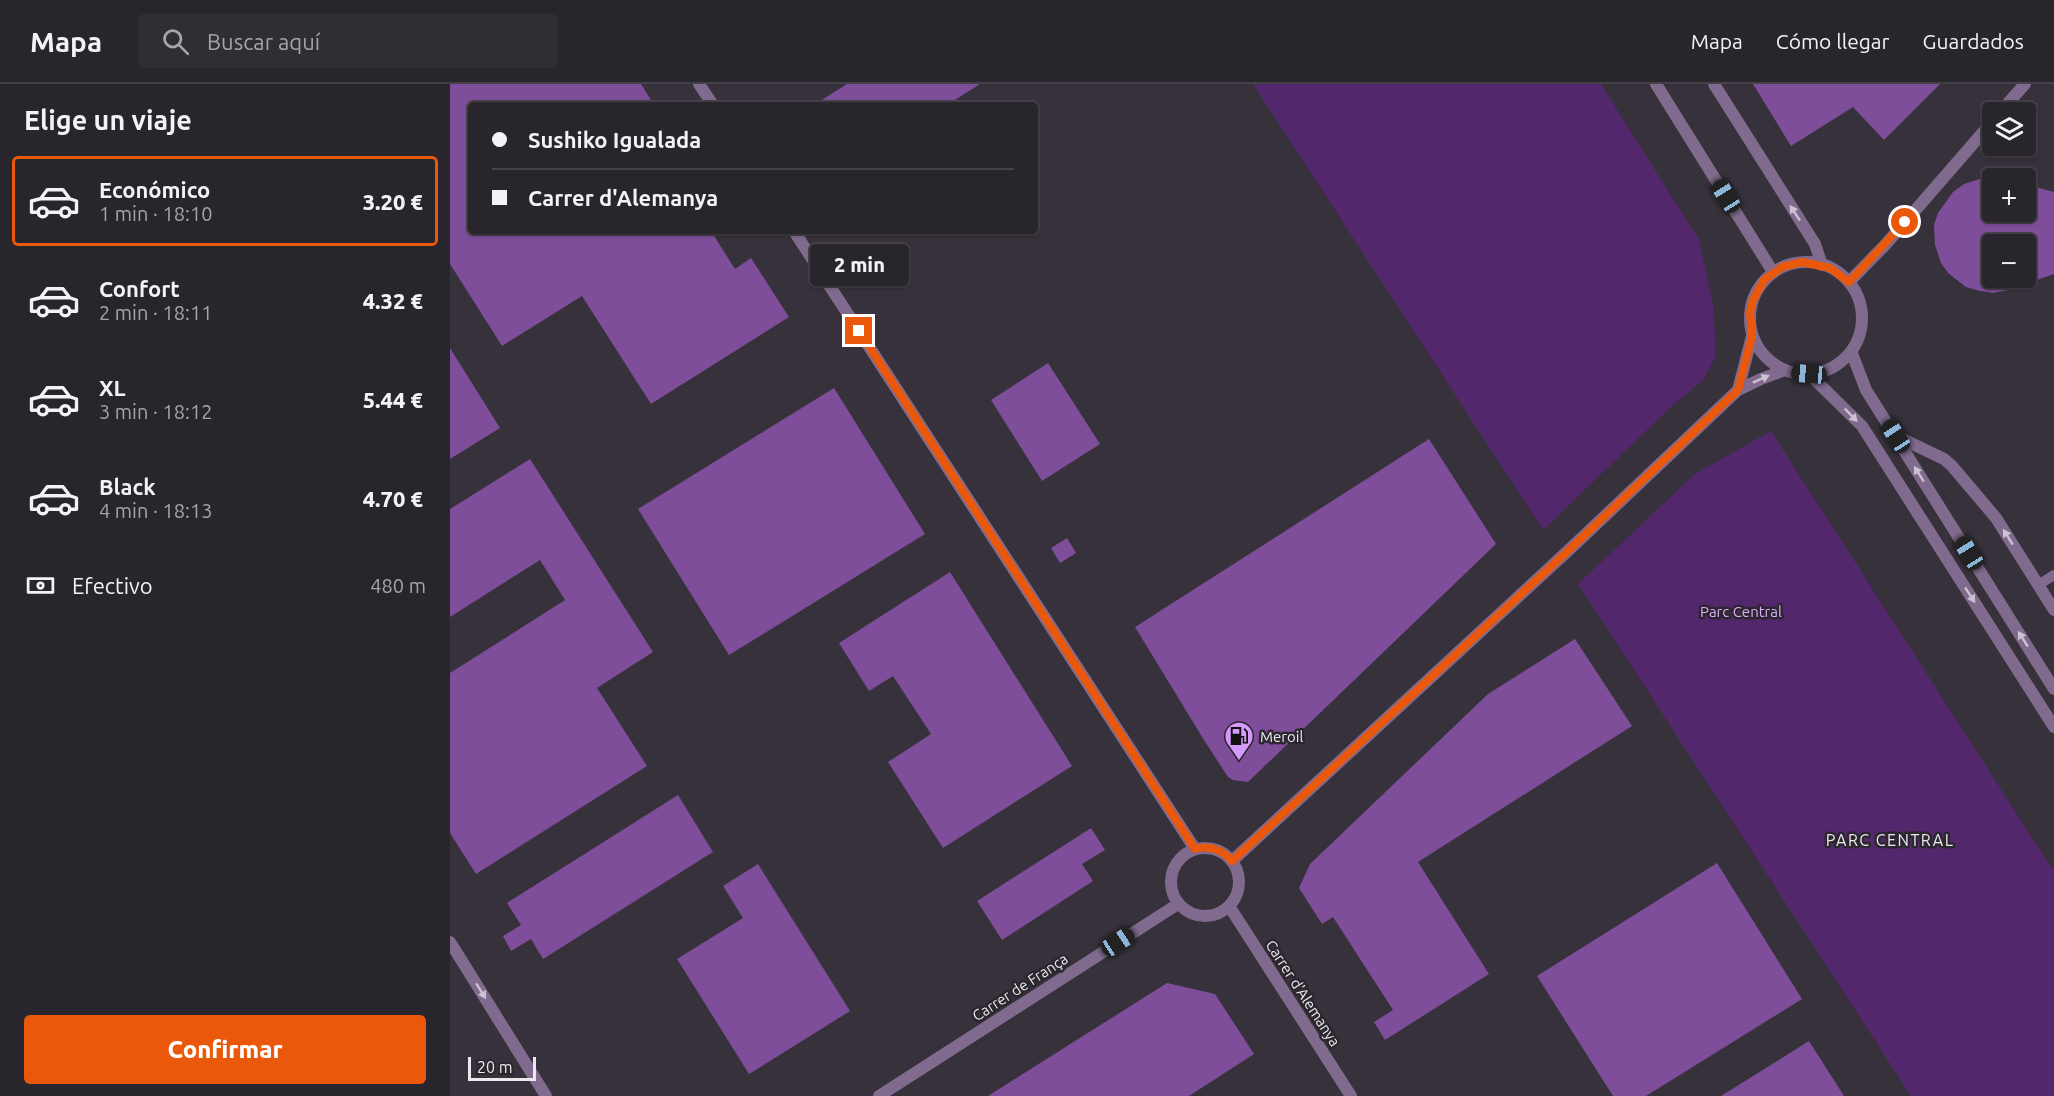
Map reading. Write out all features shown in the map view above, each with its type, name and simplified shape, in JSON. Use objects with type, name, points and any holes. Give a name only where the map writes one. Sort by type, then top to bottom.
[{"type":"street","points":[[699,84],[711,102]]},
{"type":"street","points":[[1656,84],[1773,272]]},
{"type":"street","points":[[1714,84],[1815,244],[1822,265]]},
{"type":"street","points":[[2009,102],[2025,84]]},
{"type":"street","points":[[1849,282],[1886,244],[1982,134]]},
{"type":"street","points":[[796,234],[1195,849]]},
{"type":"street","points":[[1738,390],[1752,336],[1750,312],[1753,300],[1757,290],[1773,272],[1802,262],[1822,265],[1837,272],[1849,282],[1856,292],[1862,316],[1861,329],[1851,351],[1833,368],[1821,373],[1809,374],[1785,370],[1766,359],[1752,336]]},
{"type":"street","points":[[1851,351],[1866,390],[2054,689]]},
{"type":"street","points":[[1232,861],[1571,548],[1738,390],[1761,378],[1785,370]]},
{"type":"street","points":[[1809,374],[1862,426],[2054,727]]},
{"type":"street","points":[[1896,436],[1944,459],[1952,466],[1996,518],[2054,610]]},
{"type":"street","points":[[1206,848],[1218,850],[1232,861],[1238,872],[1239,884],[1236,896],[1229,906],[1217,914],[1203,917],[1189,913],[1178,904],[1171,892],[1171,872],[1183,855],[1195,849],[1206,848]]},
{"type":"street","name":"Carrer de França","points":[[879,1096],[1178,904]]},
{"type":"street","name":"Carrer d'Alemanya","points":[[1229,906],[1351,1096]]},
{"type":"street","points":[[450,942],[546,1096]]},
{"type":"lane","points":[[2038,585],[2054,575]]},
{"type":"green space","points":[[1253,84],[1601,84],[1699,240],[1713,304],[1716,356],[1703,380],[1672,406],[1543,530]]},
{"type":"green space","name":"Parc Central","points":[[1771,431],[2054,872],[2054,1096],[1911,1096],[1578,584],[1695,474]]},
{"type":"building","points":[[450,84],[641,84],[652,102],[468,102],[468,234],[713,234],[735,269],[751,258],[789,317],[651,404],[582,296],[502,346],[450,264]]},
{"type":"building","points":[[847,84],[980,84],[952,102],[819,102]]},
{"type":"building","points":[[1753,84],[1940,84],[1884,140],[1853,107],[1791,146]]},
{"type":"building","points":[[1982,178],[1982,222],[2036,222],[2036,187],[2054,192],[2054,274],[2036,280],[2036,234],[1982,234],[1982,288],[2015,288],[1993,293],[1980,291],[1966,287],[1948,273],[1941,263],[1935,245],[1934,225],[1938,213],[1953,192],[1964,184]]},
{"type":"building","points":[[450,348],[500,428],[450,459]]},
{"type":"building","points":[[1048,363],[1100,444],[1042,481],[991,400]]},
{"type":"building","points":[[834,388],[925,534],[729,655],[638,509]]},
{"type":"building","points":[[1429,439],[1496,544],[1248,782],[1233,780],[1228,777],[1204,740],[1135,627]]},
{"type":"building","points":[[530,459],[653,652],[597,688],[647,766],[476,874],[450,833],[450,673],[565,600],[540,560],[450,617],[450,509]]},
{"type":"building","points":[[1067,538],[1076,553],[1060,563],[1051,548]]},
{"type":"building","points":[[950,572],[1072,766],[943,848],[888,762],[931,734],[893,676],[869,691],[839,643]]},
{"type":"building","points":[[1575,639],[1632,726],[1418,862],[1489,974],[1385,1040],[1374,1022],[1393,1010],[1333,917],[1322,924],[1299,888],[1310,864],[1488,694]]},
{"type":"building","points":[[678,795],[713,852],[543,959],[531,939],[511,951],[503,936],[521,925],[507,903]]},
{"type":"building","points":[[1091,828],[1105,850],[1082,864],[1093,881],[1002,940],[977,901]]},
{"type":"building","points":[[1717,863],[1802,999],[1646,1096],[1613,1096],[1537,976]]},
{"type":"building","points":[[758,864],[850,1011],[749,1074],[677,959],[743,918],[723,886]]},
{"type":"building","points":[[1167,983],[1215,994],[1254,1054],[1189,1096],[988,1096]]},
{"type":"building","points":[[1809,1041],[1844,1096],[1721,1096]]},
{"type":"place","name":"Meroil","points":[[1239,762]]},
{"type":"district","name":"PARC CENTRAL","points":[[1890,840]]},
{"type":"route","points":[[859,331],[1195,849],[1212,848],[1223,853],[1232,861],[1571,548],[1738,390],[1752,336],[1750,312],[1757,290],[1764,280],[1782,267],[1802,262],[1830,268],[1849,282],[1905,222]]}]
